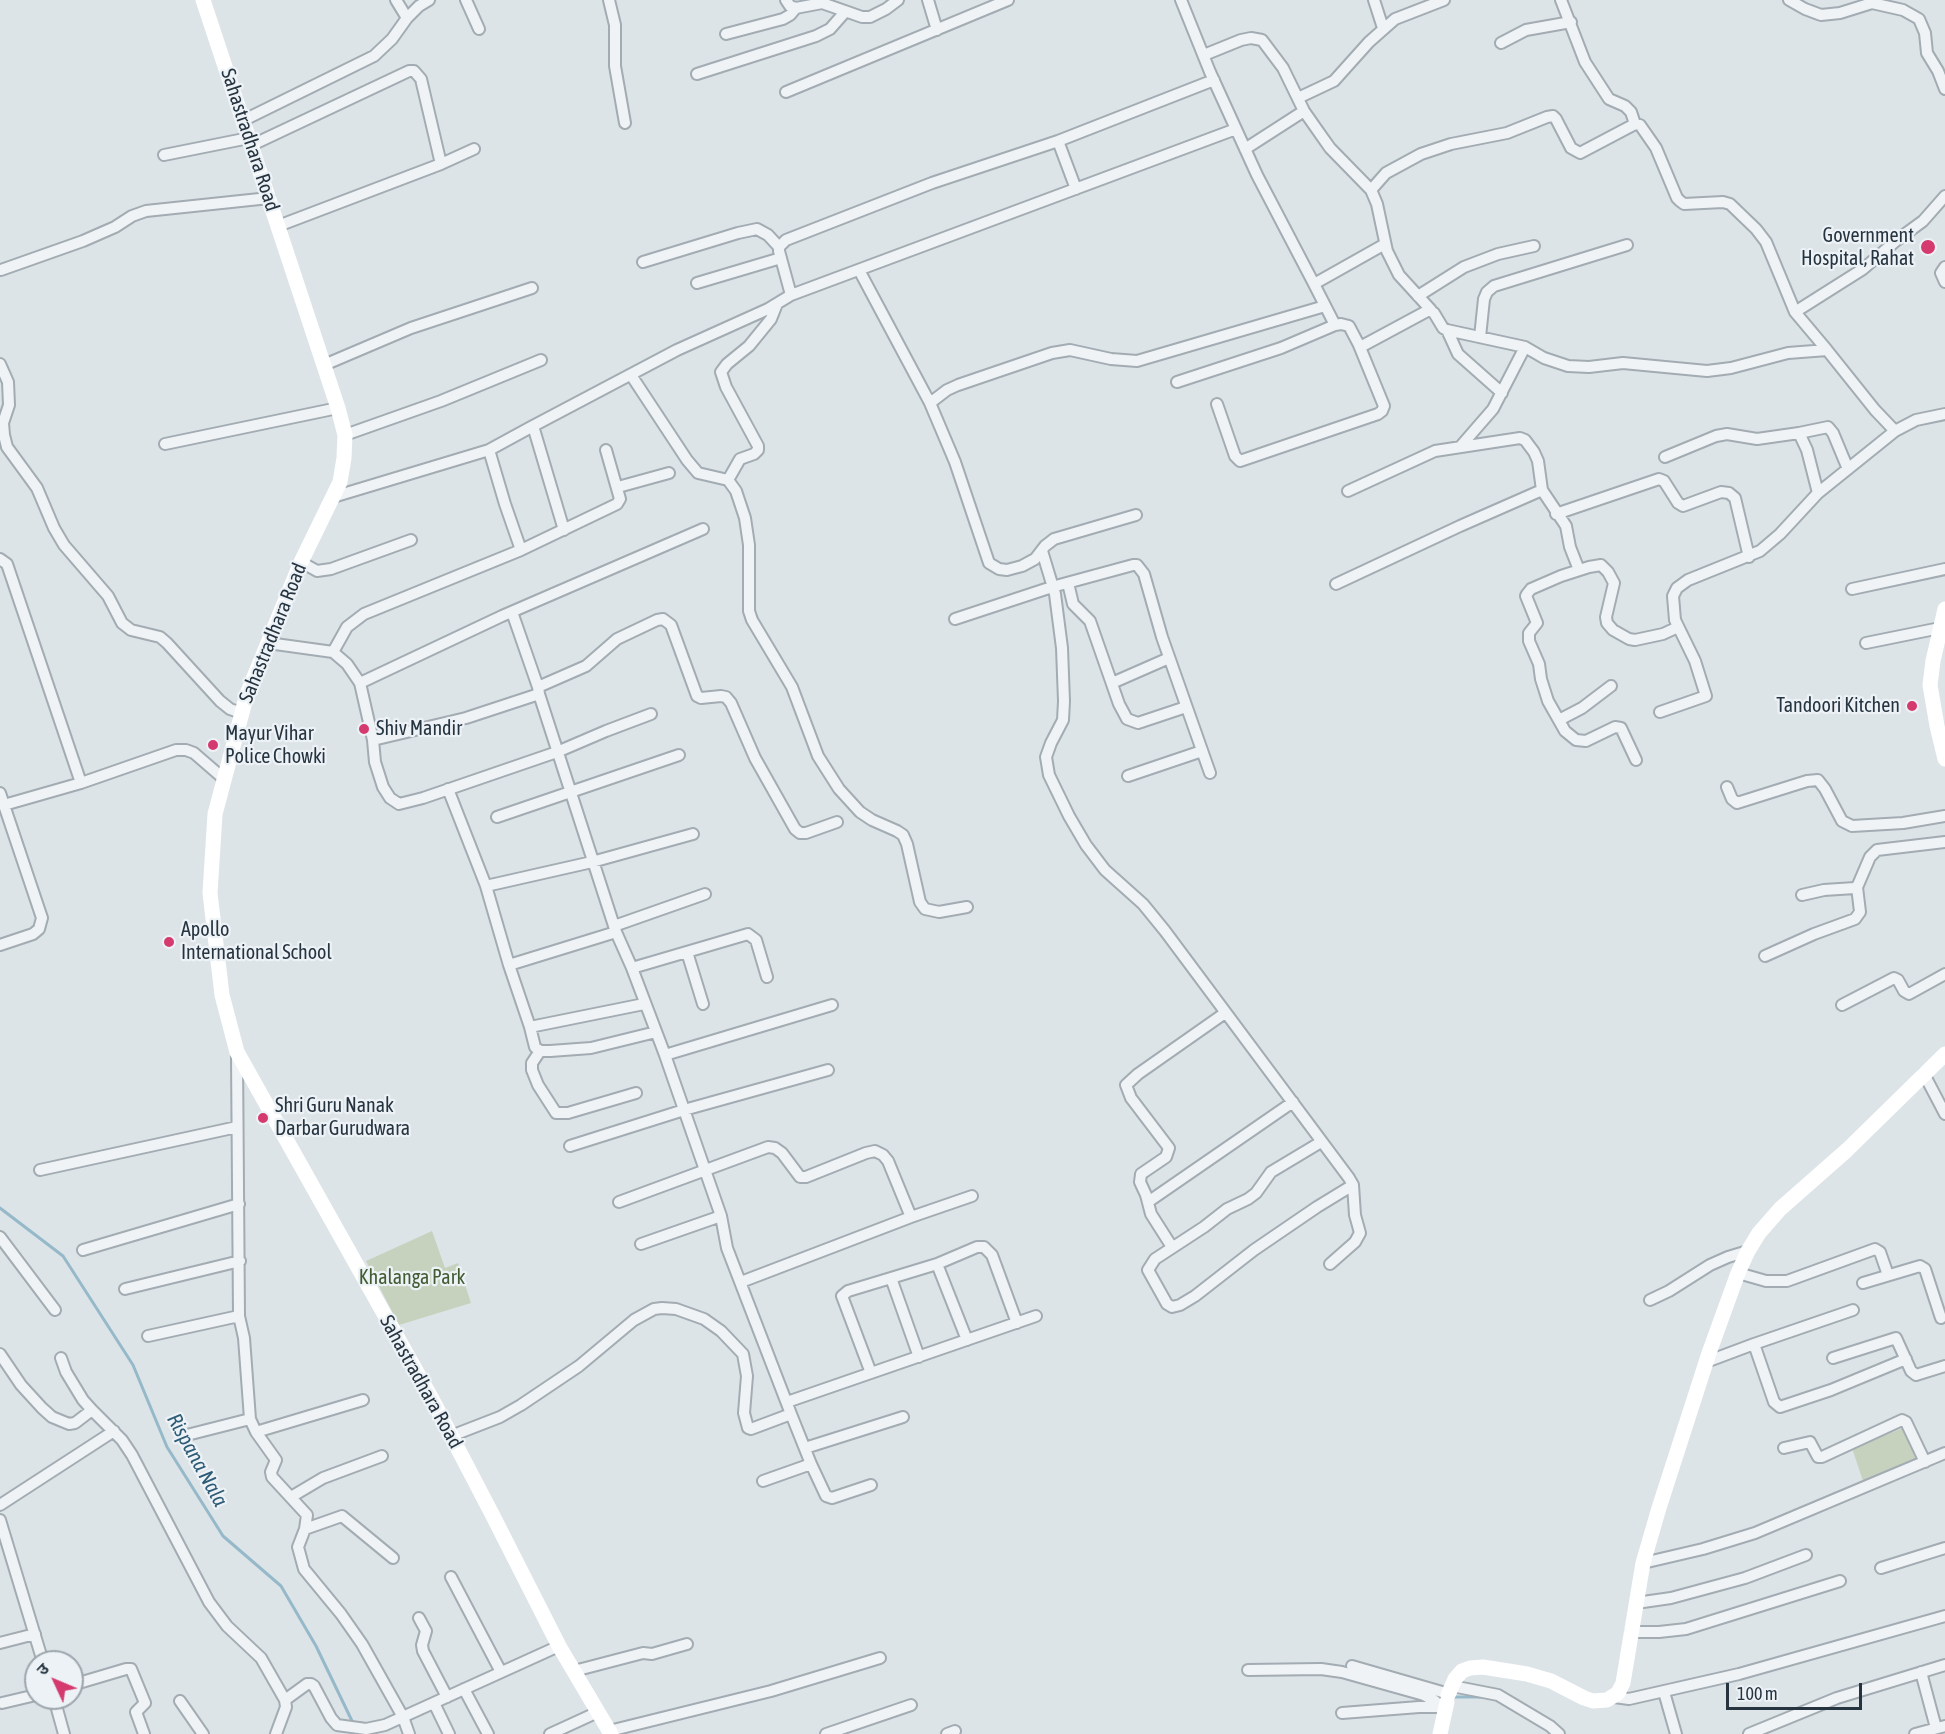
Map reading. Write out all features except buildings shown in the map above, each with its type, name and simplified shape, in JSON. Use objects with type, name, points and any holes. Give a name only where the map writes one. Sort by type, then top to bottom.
[{"type":"main road","name":"Sahastradhara Road","points":[[203,0],[345,435],[340,482],[301,562],[246,694],[214,814],[210,893],[222,995],[237,1052],[451,1436],[559,1646],[610,1732]]},
{"type":"main road","points":[[1945,609],[1930,685],[1945,759]]},
{"type":"main road","points":[[1440,1734],[1447,1698],[1462,1671],[1470,1668],[1483,1667],[1527,1674],[1551,1681],[1588,1700],[1600,1701],[1614,1697],[1623,1683],[1643,1563],[1659,1508],[1706,1362],[1748,1251],[1758,1233],[1773,1216],[1847,1150],[1945,1054]]},
{"type":"street","points":[[396,0],[407,18]]},
{"type":"street","points":[[244,120],[374,56],[392,39],[407,18],[429,0]]},
{"type":"street","points":[[466,0],[479,29]]},
{"type":"street","points":[[609,0],[615,25],[615,66],[625,123]]},
{"type":"street","points":[[786,0],[790,6],[796,8],[822,3],[862,17],[870,17],[898,0]]},
{"type":"street","points":[[928,0],[938,30]]},
{"type":"street","points":[[786,92],[1008,0]]},
{"type":"street","points":[[1180,0],[1245,148],[1335,325]]},
{"type":"street","points":[[1374,0],[1383,28]]},
{"type":"street","points":[[1298,98],[1334,81],[1383,28],[1403,15],[1444,0]]},
{"type":"street","points":[[1561,0],[1585,62],[1609,99],[1625,106],[1635,124],[1644,129],[1656,148],[1677,198],[1684,204],[1723,202],[1730,204],[1756,229],[1766,242],[1795,312],[1875,410],[1895,431]]},
{"type":"street","points":[[1789,0],[1821,15],[1840,13],[1872,3],[1903,10],[1918,19],[1925,33],[1927,53],[1945,89]]},
{"type":"street","points":[[726,34],[783,19],[796,8]]},
{"type":"street","points":[[697,74],[816,36],[830,29],[845,12]]},
{"type":"street","points":[[1501,43],[1526,30],[1571,22]]},
{"type":"street","points":[[1204,55],[1240,40],[1251,38],[1262,40],[1283,68],[1304,111],[1330,148],[1371,190],[1377,204],[1387,251],[1399,275],[1447,330],[1525,347],[1544,358],[1568,366],[1589,368],[1623,363],[1707,371],[1731,368],[1788,353],[1827,350]]},
{"type":"street","points":[[164,155],[251,142],[409,71],[414,71],[421,79],[441,164]]},
{"type":"street","points":[[780,253],[782,242],[792,237],[932,183],[1058,141],[1214,80]]},
{"type":"street","points":[[1245,148],[1304,111]]},
{"type":"street","points":[[1371,190],[1386,173],[1421,154],[1451,144],[1507,133],[1547,117],[1553,116],[1556,119],[1571,148],[1580,153],[1635,124]]},
{"type":"street","points":[[333,497],[489,450],[677,350],[791,295],[1236,129]]},
{"type":"street","points":[[1058,141],[1076,189]]},
{"type":"street","points":[[278,226],[441,164],[474,149]]},
{"type":"street","points":[[1795,312],[1863,269],[1923,221],[1945,196]]},
{"type":"street","points":[[1,270],[83,241],[146,211],[269,198]]},
{"type":"street","points":[[643,262],[757,229],[768,235],[780,253],[791,295]]},
{"type":"street","points":[[1314,284],[1386,244]]},
{"type":"street","points":[[1480,337],[1484,299],[1487,292],[1494,286],[1628,245]]},
{"type":"street","points":[[1418,296],[1464,267],[1534,246]]},
{"type":"street","points":[[697,284],[780,253]]},
{"type":"street","points":[[1945,267],[1941,273],[1945,282]]},
{"type":"street","points":[[858,270],[930,403],[955,462],[989,563],[999,569],[1014,568],[1035,559],[1054,539],[1136,515]]},
{"type":"street","points":[[324,365],[411,328],[532,288]]},
{"type":"street","points":[[728,480],[740,459],[754,454],[758,446],[726,387],[722,372],[727,364],[749,346],[771,319],[777,303]]},
{"type":"street","points":[[930,403],[958,385],[1052,354],[1070,350],[1111,359],[1137,361],[1325,306]]},
{"type":"street","points":[[1359,345],[1364,345],[1431,310]]},
{"type":"street","points":[[1177,382],[1281,348],[1341,324],[1348,326],[1359,345],[1384,406],[1383,411],[1378,414],[1240,460],[1235,456],[1217,404]]},
{"type":"street","points":[[1447,330],[1458,354],[1502,393]]},
{"type":"street","points":[[1460,447],[1493,409],[1525,347]]},
{"type":"street","points":[[345,435],[441,401],[541,360]]},
{"type":"street","points":[[0,364],[8,382],[9,405],[3,423],[7,447],[37,488],[64,545],[108,596],[122,623],[131,630],[160,637],[220,702],[241,713]]},
{"type":"street","points":[[631,375],[677,446],[698,473],[728,480],[736,491],[745,518],[749,545],[749,610],[752,620],[792,687],[818,756],[839,789],[860,812],[903,836],[907,844],[920,902],[925,909],[939,912],[967,907]]},
{"type":"street","points":[[165,444],[338,408]]},
{"type":"street","points":[[1660,712],[1706,696],[1695,661],[1678,627],[1673,596],[1677,588],[1688,580],[1760,552],[1818,493],[1895,431],[1916,420],[1945,414]]},
{"type":"street","points":[[533,426],[564,530]]},
{"type":"street","points":[[1665,457],[1707,439],[1727,434],[1757,440],[1828,427],[1833,433],[1848,469]]},
{"type":"street","points":[[1799,433],[1807,450],[1818,493]]},
{"type":"street","points":[[1348,491],[1435,451],[1520,438],[1525,440],[1534,452],[1538,461],[1542,490],[1566,526],[1570,547],[1579,570]]},
{"type":"street","points":[[489,450],[521,549]]},
{"type":"street","points":[[333,652],[347,627],[364,614],[521,549],[617,504],[620,499],[618,486],[606,450]]},
{"type":"street","points":[[618,486],[669,473]]},
{"type":"street","points":[[1556,514],[1659,479],[1664,481],[1678,503],[1683,506],[1721,492],[1729,493],[1735,498],[1749,557]]},
{"type":"street","points":[[1336,584],[1542,490]]},
{"type":"street","points":[[360,683],[512,612],[703,529]]},
{"type":"street","points":[[301,562],[317,571],[332,569],[411,540]]},
{"type":"street","points":[[1042,551],[1055,594],[1062,648],[1064,701],[1063,720],[1046,757],[1049,775],[1069,816],[1092,854],[1105,870],[1143,904],[1353,1185],[1354,1207],[1360,1233],[1355,1242],[1330,1264]]},
{"type":"street","points":[[0,559],[7,564],[81,783]]},
{"type":"street","points":[[955,619],[1052,587],[1137,565],[1144,574],[1169,658],[1210,773]]},
{"type":"street","points":[[1636,760],[1621,728],[1615,727],[1586,741],[1580,741],[1564,731],[1548,701],[1539,664],[1529,641],[1529,633],[1537,623],[1526,597],[1531,589],[1596,565],[1605,568],[1615,587],[1606,617],[1607,623],[1620,635],[1629,639],[1644,640],[1678,627]]},
{"type":"street","points":[[1852,589],[1945,568]]},
{"type":"street","points":[[1068,583],[1073,604],[1090,621],[1126,719],[1138,723],[1186,707]]},
{"type":"street","points":[[512,612],[615,929],[665,1054],[721,1216],[727,1248],[810,1464],[826,1496],[832,1498],[871,1485]]},
{"type":"street","points":[[373,740],[466,718],[538,690],[586,666],[609,645],[629,632],[657,620],[668,621],[697,696],[701,698],[726,697],[731,703],[755,758],[795,829],[800,833],[806,833],[837,822]]},
{"type":"street","points":[[1866,643],[1941,637]]},
{"type":"street","points":[[268,643],[333,652],[347,664],[360,683],[373,740],[375,762],[383,787],[390,798],[399,804],[557,752],[651,714]]},
{"type":"street","points":[[1112,683],[1169,658]]},
{"type":"street","points":[[1558,720],[1582,708],[1611,686]]},
{"type":"street","points":[[4,805],[81,783],[176,750],[194,753],[224,779]]},
{"type":"street","points":[[1128,776],[1202,751]]},
{"type":"street","points":[[497,817],[679,755]]},
{"type":"street","points":[[1727,788],[1732,799],[1737,803],[1807,781],[1818,780],[1842,821],[1845,825],[1852,826],[1945,816]]},
{"type":"street","points":[[448,789],[486,886],[535,1047],[540,1051],[591,1048],[656,1032]]},
{"type":"street","points":[[0,793],[4,805],[5,827],[42,918],[41,925],[33,934],[0,945]]},
{"type":"street","points":[[486,886],[592,862],[693,834]]},
{"type":"street","points":[[1765,956],[1855,919],[1860,912],[1857,887],[1875,851],[1945,842]]},
{"type":"street","points":[[1802,895],[1857,887]]},
{"type":"street","points":[[509,964],[615,929],[705,894]]},
{"type":"street","points":[[632,968],[751,934],[756,940],[766,977]]},
{"type":"street","points":[[687,952],[702,1004]]},
{"type":"street","points":[[1842,1005],[1894,978],[1898,980],[1904,992],[1909,994],[1945,974]]},
{"type":"street","points":[[530,1028],[644,1004]]},
{"type":"street","points":[[665,1054],[832,1005]]},
{"type":"street","points":[[1172,1247],[1151,1214],[1140,1182],[1140,1177],[1144,1172],[1166,1157],[1169,1148],[1131,1098],[1126,1085],[1138,1074],[1225,1013]]},
{"type":"street","points":[[540,1051],[532,1063],[532,1070],[537,1085],[556,1113],[568,1113],[636,1094]]},
{"type":"street","points":[[237,1052],[239,1316],[244,1338],[250,1419],[256,1432],[276,1460],[271,1472],[272,1477],[307,1515],[305,1529],[298,1547],[304,1569],[362,1644],[403,1717],[409,1734]]},
{"type":"street","points":[[570,1146],[684,1110],[828,1070]]},
{"type":"street","points":[[1924,1074],[1945,1114]]},
{"type":"street","points":[[1148,1202],[1293,1102]]},
{"type":"street","points":[[40,1170],[237,1126]]},
{"type":"street","points":[[1321,1142],[1271,1173],[1256,1193],[1248,1199],[1227,1209],[1155,1259],[1148,1270],[1167,1304],[1172,1307],[1180,1305],[1195,1296],[1254,1250],[1353,1185]]},
{"type":"street","points":[[619,1202],[768,1147],[782,1152],[800,1177],[806,1177],[874,1151],[883,1155],[888,1161],[911,1217]]},
{"type":"street","points":[[741,1282],[972,1196]]},
{"type":"street","points":[[83,1250],[239,1204]]},
{"type":"street","points":[[641,1244],[721,1216]]},
{"type":"street","points":[[0,1237],[55,1310]]},
{"type":"street","points":[[871,1373],[842,1296],[848,1291],[938,1264],[977,1247],[984,1247],[992,1256],[1017,1323]]},
{"type":"street","points":[[1738,1273],[1766,1281],[1787,1281],[1875,1249],[1880,1252],[1888,1275]]},
{"type":"street","points":[[1650,1300],[1710,1265],[1748,1251]]},
{"type":"street","points":[[125,1289],[240,1261]]},
{"type":"street","points":[[938,1264],[967,1340]]},
{"type":"street","points":[[1863,1283],[1917,1266],[1923,1267],[1941,1318]]},
{"type":"street","points":[[891,1278],[919,1357]]},
{"type":"street","points":[[451,1436],[500,1417],[521,1405],[579,1366],[634,1320],[654,1309],[662,1308],[676,1309],[704,1319],[721,1331],[744,1354],[747,1376],[744,1413],[748,1428],[751,1429],[791,1414]]},
{"type":"street","points":[[1706,1362],[1853,1310]]},
{"type":"street","points":[[148,1336],[239,1316]]},
{"type":"street","points":[[787,1402],[1036,1316]]},
{"type":"street","points":[[1833,1358],[1896,1338],[1911,1371],[1916,1375],[1945,1366]]},
{"type":"street","points":[[1754,1344],[1774,1402],[1780,1407],[1831,1390],[1906,1359]]},
{"type":"street","points":[[0,1354],[26,1391],[52,1417],[69,1424],[75,1423],[92,1410]]},
{"type":"street","points":[[61,1358],[66,1372],[83,1400],[114,1431],[132,1455],[218,1616],[261,1658],[285,1700],[286,1707],[276,1734]]},
{"type":"street","points":[[256,1432],[363,1400]]},
{"type":"street","points":[[805,1448],[903,1417]]},
{"type":"street","points":[[187,1435],[250,1419]]},
{"type":"street","points":[[1784,1448],[1810,1442],[1818,1457],[1822,1457],[1902,1420],[1906,1422],[1925,1462]]},
{"type":"street","points":[[0,1505],[114,1431]]},
{"type":"street","points":[[1643,1563],[1703,1549],[1755,1533],[1945,1452]]},
{"type":"street","points":[[291,1497],[323,1478],[382,1456]]},
{"type":"street","points":[[764,1481],[810,1464]]},
{"type":"street","points":[[305,1529],[342,1516],[393,1558]]},
{"type":"street","points":[[0,1520],[40,1650]]},
{"type":"street","points":[[1881,1568],[1945,1548]]},
{"type":"street","points":[[1636,1603],[1671,1598],[1745,1578],[1806,1554]]},
{"type":"street","points":[[451,1577],[501,1672]]},
{"type":"street","points":[[1631,1632],[1666,1632],[1690,1628],[1840,1581]]},
{"type":"street","points":[[1614,1697],[1629,1699],[1739,1674],[1945,1616]]},
{"type":"street","points":[[419,1618],[426,1631],[422,1645],[423,1651],[447,1697]]},
{"type":"street","points":[[0,1643],[35,1634]]},
{"type":"street","points":[[574,1671],[687,1644]]},
{"type":"street","points":[[285,1700],[310,1684],[314,1686],[331,1718],[338,1725],[366,1729],[385,1725],[559,1646]]},
{"type":"street","points":[[610,1732],[771,1691],[880,1658]]},
{"type":"street","points":[[1749,1734],[1837,1698],[1945,1665]]},
{"type":"street","points":[[1352,1666],[1447,1698]]},
{"type":"street","points":[[84,1681],[126,1668],[131,1669],[145,1703],[136,1712],[144,1734]]},
{"type":"street","points":[[1248,1670],[1321,1669],[1424,1695],[1435,1701],[1447,1698]]},
{"type":"street","points":[[1916,1734],[1940,1727],[1921,1672]]},
{"type":"street","points":[[464,1689],[488,1734]]},
{"type":"street","points":[[1664,1692],[1676,1734]]},
{"type":"street","points":[[1342,1713],[1409,1707],[1447,1698],[1498,1695],[1550,1726],[1559,1734]]},
{"type":"street","points":[[2,1703],[24,1698]]},
{"type":"street","points":[[180,1701],[203,1734]]},
{"type":"street","points":[[434,1703],[449,1734]]},
{"type":"street","points":[[826,1734],[911,1705]]},
{"type":"street","points":[[56,1710],[60,1733]]},
{"type":"street","points":[[550,1734],[598,1712]]},
{"type":"green space","name":"Khalanga Park","points":[[432,1231],[445,1268],[458,1263],[471,1303],[399,1325],[366,1261]]},
{"type":"green space","points":[[1903,1428],[1922,1462],[1864,1484],[1852,1448]]},
{"type":"waterway","name":"Rispana Nala","points":[[0,1208],[63,1256],[133,1365],[167,1447],[223,1536],[281,1586],[316,1646],[353,1723]]},
{"type":"waterway","points":[[1451,1697],[1480,1697]]},
{"type":"place","name":"Government Hospital, Rahat","points":[[1928,247]]},
{"type":"place","name":"Tandoori Kitchen","points":[[1912,706]]},
{"type":"place","name":"Shiv Mandir","points":[[364,729]]},
{"type":"place","name":"Mayur Vihar Police Chowki","points":[[213,745]]},
{"type":"place","name":"Apollo International School","points":[[169,942]]},
{"type":"place","name":"Shri Guru Nanak Darbar Gurudwara","points":[[263,1118]]}]
